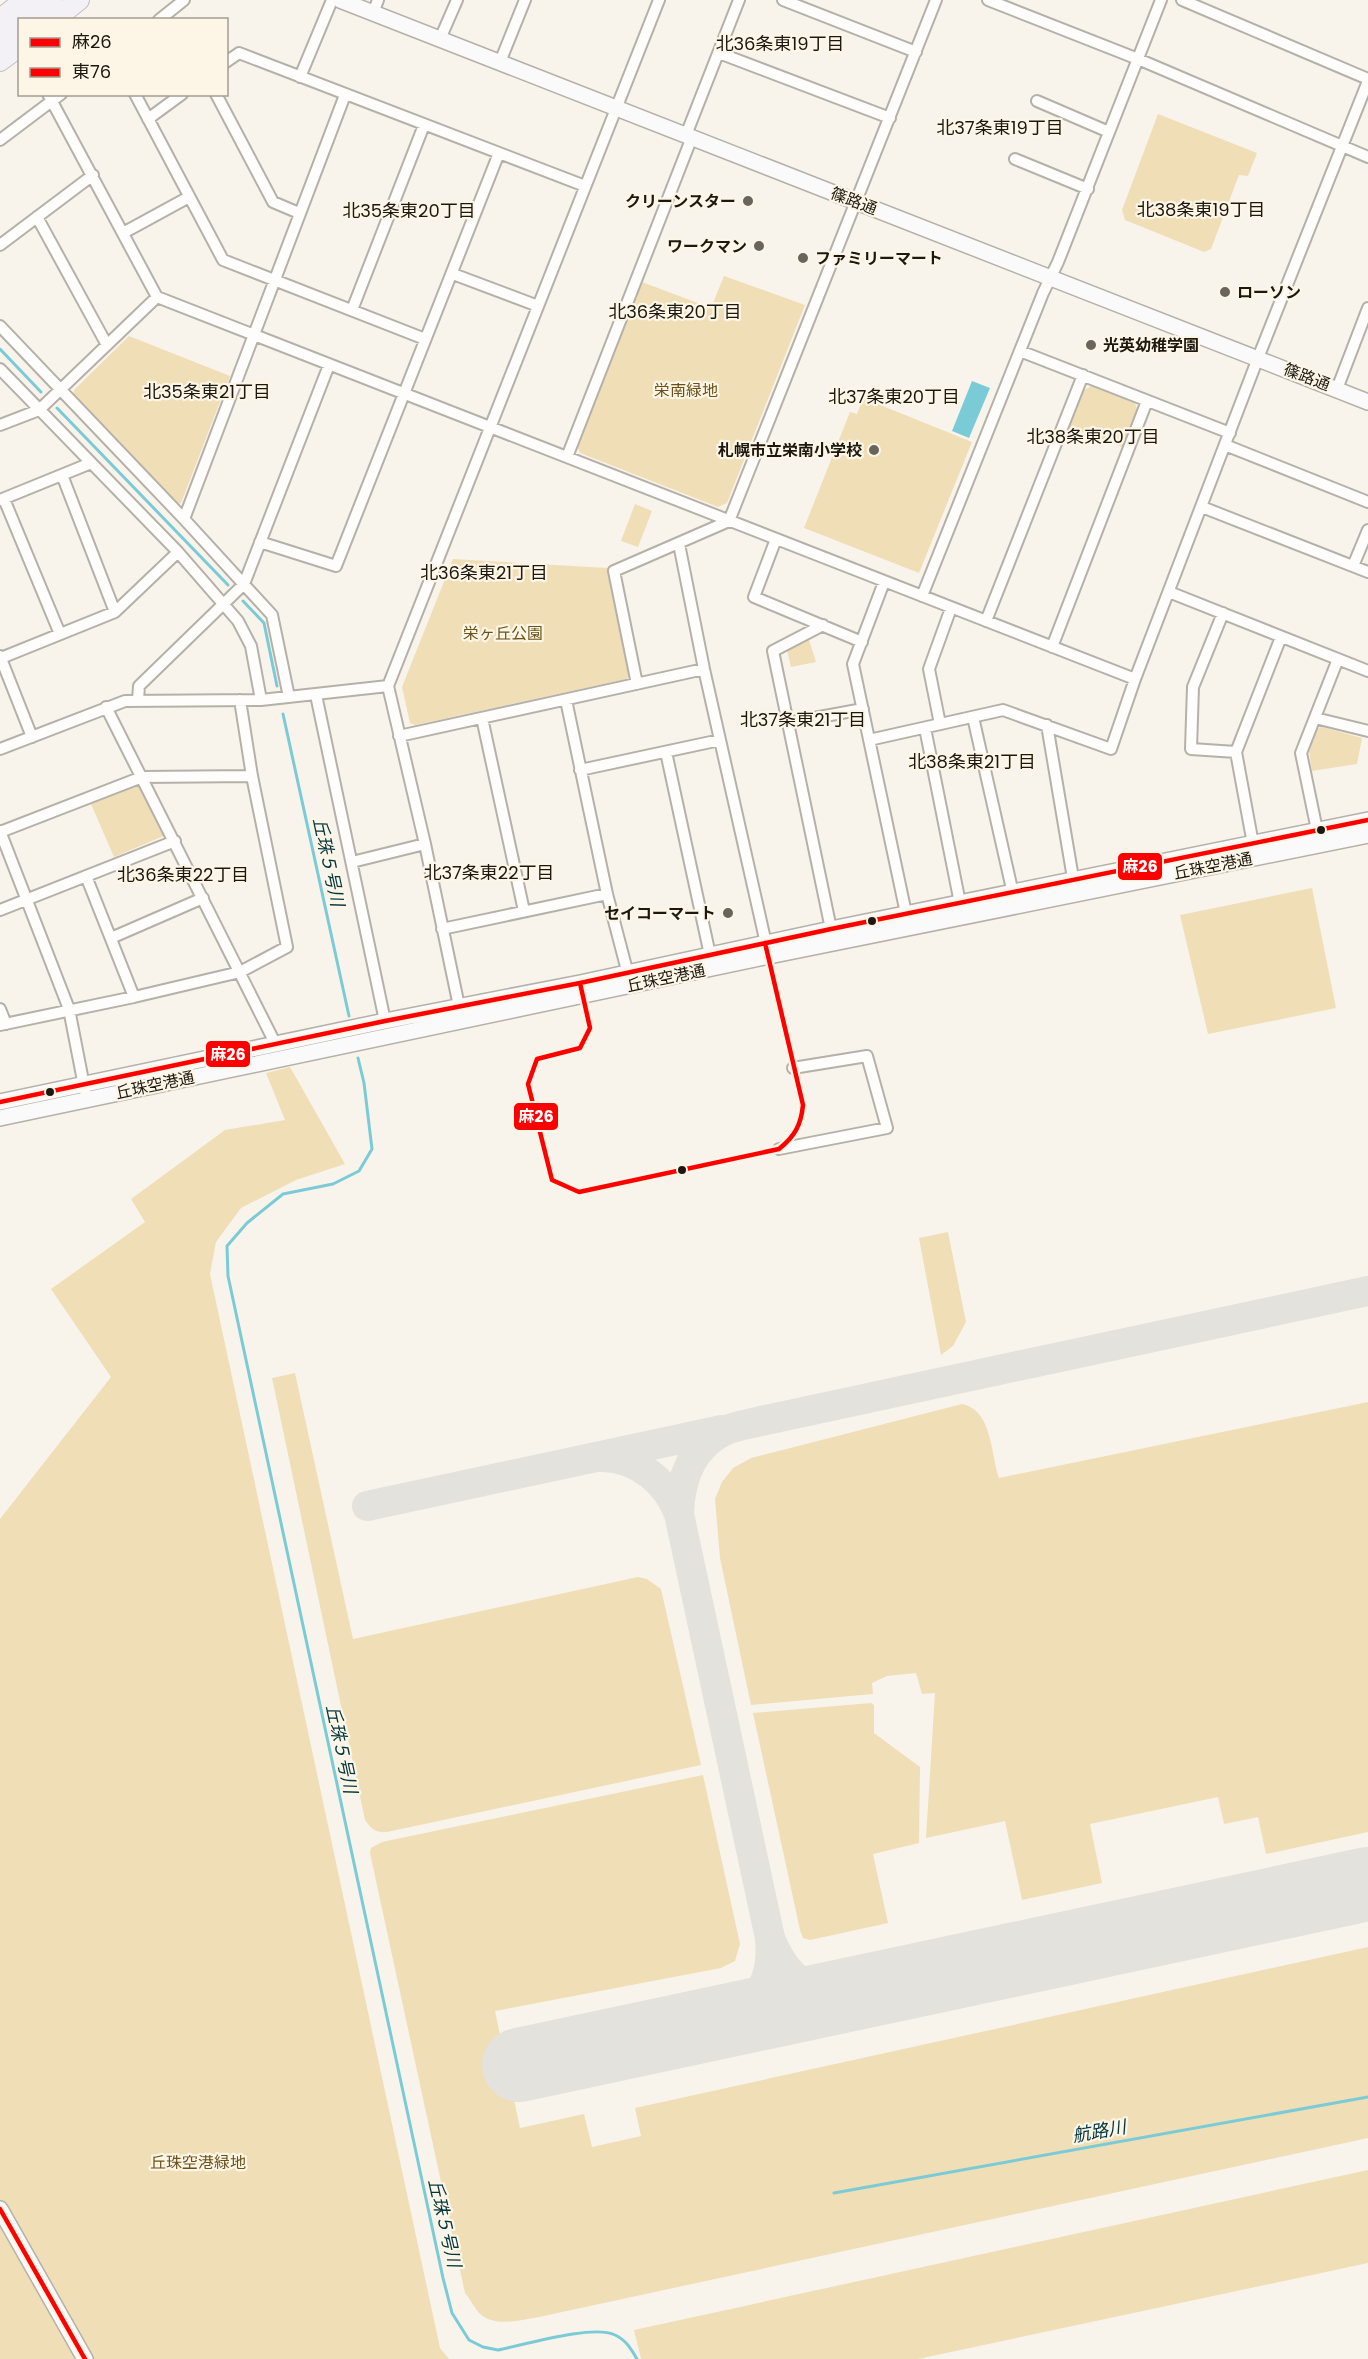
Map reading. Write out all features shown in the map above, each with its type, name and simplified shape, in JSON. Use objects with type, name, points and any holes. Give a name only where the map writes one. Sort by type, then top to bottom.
[{"type":"highway","points":[[0,19],[25,0]]},
{"type":"highway","points":[[29,18],[52,0]]},
{"type":"highway","points":[[56,18],[79,0]]},
{"type":"highway","points":[[11,51],[18,31]]},
{"type":"main road","name":"篠路通","points":[[340,0],[376,6],[440,39],[1368,402]]},
{"type":"main road","name":"丘珠空港通","points":[[1075,887],[1253,844],[1368,820]]},
{"type":"main road","name":"丘珠空港通","points":[[0,1102],[86,1092],[1014,899],[1368,835]]},
{"type":"main road","name":"丘珠空港通","points":[[629,979],[710,955],[767,950],[831,929],[907,921],[960,903],[1014,899]]},
{"type":"main road","name":"丘珠空港通","points":[[0,1118],[86,1092],[276,1045],[385,1021],[461,1013]]},
{"type":"main road","points":[[0,2209],[86,2359]]},
{"type":"street","points":[[162,18],[184,0]]},
{"type":"street","points":[[300,77],[332,0]]},
{"type":"street","points":[[440,39],[457,0]]},
{"type":"street","points":[[500,62],[525,0]]},
{"type":"street","points":[[461,1013],[388,686],[659,0]]},
{"type":"street","points":[[567,457],[740,0]]},
{"type":"street","points":[[783,0],[916,52]]},
{"type":"street","points":[[637,684],[614,571],[729,521],[936,0]]},
{"type":"street","points":[[988,0],[1138,59],[1368,157]]},
{"type":"street","points":[[922,596],[1088,189],[1161,0]]},
{"type":"street","points":[[869,740],[1003,710],[1111,749],[1168,592],[1368,80],[1182,0]]},
{"type":"street","points":[[228,61],[239,53],[585,186]]},
{"type":"street","points":[[719,53],[890,118]]},
{"type":"street","points":[[184,519],[345,95]]},
{"type":"street","points":[[136,96],[222,260],[425,339]]},
{"type":"street","points":[[148,119],[179,96]]},
{"type":"street","points":[[217,96],[273,202],[299,213]]},
{"type":"street","points":[[0,140],[54,97],[158,297],[1135,680]]},
{"type":"street","points":[[1037,101],[1109,132]]},
{"type":"street","points":[[352,310],[424,124]]},
{"type":"street","points":[[260,542],[336,566],[499,153]]},
{"type":"street","points":[[1015,159],[1088,189]]},
{"type":"street","points":[[0,245],[93,175]]},
{"type":"street","points":[[123,232],[189,197]]},
{"type":"street","points":[[37,217],[107,345]]},
{"type":"street","points":[[453,274],[538,306]]},
{"type":"street","points":[[0,425],[39,410],[158,297]]},
{"type":"street","points":[[1337,389],[1368,308]]},
{"type":"street","points":[[0,326],[272,615],[289,697]]},
{"type":"street","points":[[1020,351],[1230,433]]},
{"type":"street","points":[[138,700],[139,687],[244,584],[329,365]]},
{"type":"street","points":[[0,369],[178,552],[238,621],[251,646],[261,700]]},
{"type":"street","points":[[986,621],[1083,375]]},
{"type":"street","points":[[1052,647],[1147,401]]},
{"type":"street","points":[[1225,445],[1368,502]]},
{"type":"street","points":[[60,634],[2,499],[92,464]]},
{"type":"street","points":[[62,475],[115,612]]},
{"type":"street","points":[[1202,507],[1368,572]]},
{"type":"street","points":[[1353,566],[1368,530]]},
{"type":"street","points":[[776,539],[754,597],[862,642]]},
{"type":"street","points":[[679,544],[704,669],[767,950]]},
{"type":"street","points":[[32,737],[1,657],[115,612],[178,552]]},
{"type":"street","points":[[884,582],[853,664],[907,921]]},
{"type":"street","points":[[1168,592],[1368,671]]},
{"type":"street","points":[[940,724],[929,669],[951,608]]},
{"type":"street","points":[[1223,613],[1193,687],[1191,749],[1236,752]]},
{"type":"street","points":[[823,625],[773,651],[831,929]]},
{"type":"street","points":[[1253,844],[1236,752],[1281,637]]},
{"type":"street","points":[[1317,830],[1301,753],[1338,659]]},
{"type":"street","points":[[399,736],[704,669]]},
{"type":"street","points":[[0,749],[125,701],[261,700],[388,686]]},
{"type":"street","points":[[316,694],[385,1021]]},
{"type":"street","points":[[0,1009],[3,1024],[134,997],[240,972],[287,947],[252,776],[240,700]]},
{"type":"street","points":[[566,700],[607,894],[629,979]]},
{"type":"street","points":[[106,708],[276,1045]]},
{"type":"street","points":[[787,723],[863,709]]},
{"type":"street","points":[[973,717],[1014,899]]},
{"type":"street","points":[[482,718],[524,911]]},
{"type":"street","points":[[1315,718],[1368,731]]},
{"type":"street","points":[[1047,725],[1075,887]]},
{"type":"street","points":[[925,728],[960,903]]},
{"type":"street","points":[[580,770],[720,740]]},
{"type":"street","points":[[666,752],[710,955]]},
{"type":"street","points":[[86,1092],[69,1010],[0,832],[142,777],[252,776]]},
{"type":"street","points":[[0,910],[175,841]]},
{"type":"street","points":[[352,862],[425,844]]},
{"type":"street","points":[[86,876],[134,997]]},
{"type":"street","points":[[442,929],[607,894]]},
{"type":"street","points":[[111,938],[203,898]]},
{"type":"street","points":[[778,1149],[887,1128],[867,1056],[793,1068]]},
{"type":"green space","points":[[1158,114],[1257,153],[1248,176],[1239,175],[1211,249],[1204,252],[1125,220],[1122,210]]},
{"type":"green space","name":"栄南緑地","points":[[724,276],[805,305],[727,503],[718,507],[580,453],[577,446],[642,282],[711,308]]},
{"type":"green space","points":[[129,336],[230,376],[181,503],[177,504],[73,396],[74,390]]},
{"type":"green space","points":[[1091,386],[1135,403],[1137,409],[1122,447],[1069,427],[1084,390]]},
{"type":"green space","points":[[863,398],[972,442],[919,573],[804,528],[850,412],[857,414]]},
{"type":"green space","points":[[635,504],[652,511],[638,547],[621,541]]},
{"type":"green space","name":"栄ヶ丘公園","points":[[453,559],[607,568],[629,676],[627,679],[415,725],[410,723],[402,687]]},
{"type":"green space","points":[[809,640],[816,662],[791,667],[787,650]]},
{"type":"green space","points":[[1322,727],[1362,738],[1357,764],[1312,771],[1309,751],[1317,729]]},
{"type":"green space","points":[[140,784],[166,835],[114,857],[91,804]]},
{"type":"green space","points":[[1312,888],[1336,1008],[1208,1034],[1180,915]]},
{"type":"green space","name":"丘珠空港緑地","points":[[290,1067],[345,1164],[296,1180],[241,1208],[216,1242],[210,1274],[440,2348],[449,2359],[0,2359],[0,1519],[111,1377],[51,1289],[145,1222],[131,1199],[225,1130],[285,1120],[266,1073]]},
{"type":"green space","points":[[948,1232],[966,1322],[953,1346],[941,1355],[919,1238]]},
{"type":"green space","points":[[295,1373],[353,1639],[638,1577],[647,1579],[661,1589],[701,1765],[387,1832],[380,1832],[372,1828],[365,1820],[272,1378]]},
{"type":"green space","points":[[1368,1402],[1368,1832],[1266,1854],[1258,1817],[1224,1824],[1218,1797],[1090,1824],[1102,1883],[1022,1900],[1005,1821],[926,1838],[935,1693],[922,1694],[916,1673],[887,1676],[872,1683],[873,1694],[751,1705],[720,1558],[715,1499],[722,1482],[733,1468],[751,1458],[962,1404],[979,1414],[985,1424],[999,1478]]},
{"type":"green space","points":[[871,1703],[874,1705],[874,1733],[920,1767],[919,1843],[873,1854],[888,1923],[810,1940],[803,1938],[800,1930],[753,1713]]},
{"type":"green space","points":[[703,1775],[740,1944],[735,1961],[721,1968],[495,2011],[520,2128],[584,2114],[592,2147],[641,2136],[635,2108],[1368,1947],[1368,2138],[539,2317],[508,2322],[485,2318],[465,2293],[370,1853],[371,1848],[382,1842]]},
{"type":"green space","points":[[1368,2170],[1368,2263],[918,2359],[641,2359],[634,2330]]},
{"type":"water","points":[[972,381],[990,388],[969,438],[952,431]]},
{"type":"waterway","name":"丘珠５号川","points":[[0,349],[41,392]]},
{"type":"waterway","name":"丘珠５号川","points":[[57,408],[228,585]]},
{"type":"waterway","name":"丘珠５号川","points":[[243,601],[264,623],[277,686]]},
{"type":"waterway","name":"丘珠５号川","points":[[283,714],[349,1016]]},
{"type":"waterway","name":"丘珠５号川","points":[[358,1058],[364,1083],[372,1149],[359,1171],[333,1184],[283,1194],[247,1223],[227,1246],[228,1276],[452,2313],[469,2340],[483,2347],[498,2350],[575,2334],[605,2332],[622,2339],[637,2359]]},
{"type":"waterway","name":"航路川","points":[[834,2193],[1368,2097]]},
{"type":"taxiway","points":[[718,2023],[744,2009],[761,1991],[766,1980],[771,1953],[770,1938],[679,1514],[685,1477],[703,1446],[724,1431],[742,1425],[1368,1291]]},
{"type":"taxiway","points":[[367,1506],[722,1430]]},
{"type":"taxiway","points":[[603,1457],[628,1462],[650,1474],[667,1492],[679,1514]]},
{"type":"taxiway","points":[[770,1938],[785,1966],[803,1983],[827,1991],[858,1993]]},
{"type":"runway","points":[[519,2065],[1368,1884]]},
{"type":"transit line","name":"麻26","points":[[0,1102],[1368,820]]},
{"type":"transit line","name":"麻26","points":[[580,983],[590,1028],[580,1048],[537,1059],[528,1084],[552,1180],[579,1192],[779,1149],[793,1135],[799,1124],[803,1105],[765,943]]},
{"type":"transit line","name":"東76","points":[[0,2209],[85,2359]]},
{"type":"place","name":"クリーンスター","points":[[748,201]]},
{"type":"place","name":"ワークマン","points":[[759,246]]},
{"type":"place","name":"ファミリーマート","points":[[803,258]]},
{"type":"place","name":"ローソン","points":[[1225,292]]},
{"type":"place","name":"光英幼稚学園","points":[[1091,345]]},
{"type":"place","name":"札幌市立栄南小学校","points":[[874,450]]},
{"type":"place","name":"セイコーマート","points":[[728,913]]},
{"type":"district","name":"北36条東19丁目","points":[[780,43]]},
{"type":"district","name":"北37条東19丁目","points":[[1000,127]]},
{"type":"district","name":"北38条東19丁目","points":[[1201,209]]},
{"type":"district","name":"北35条東20丁目","points":[[409,210]]},
{"type":"district","name":"北36条東20丁目","points":[[675,311]]},
{"type":"district","name":"北35条東21丁目","points":[[207,391]]},
{"type":"district","name":"北37条東20丁目","points":[[894,396]]},
{"type":"district","name":"北38条東20丁目","points":[[1093,436]]},
{"type":"district","name":"北36条東21丁目","points":[[484,572]]},
{"type":"district","name":"北37条東21丁目","points":[[803,719]]},
{"type":"district","name":"北38条東21丁目","points":[[972,761]]},
{"type":"district","name":"北37条東22丁目","points":[[489,872]]},
{"type":"district","name":"北36条東22丁目","points":[[183,874]]}]
